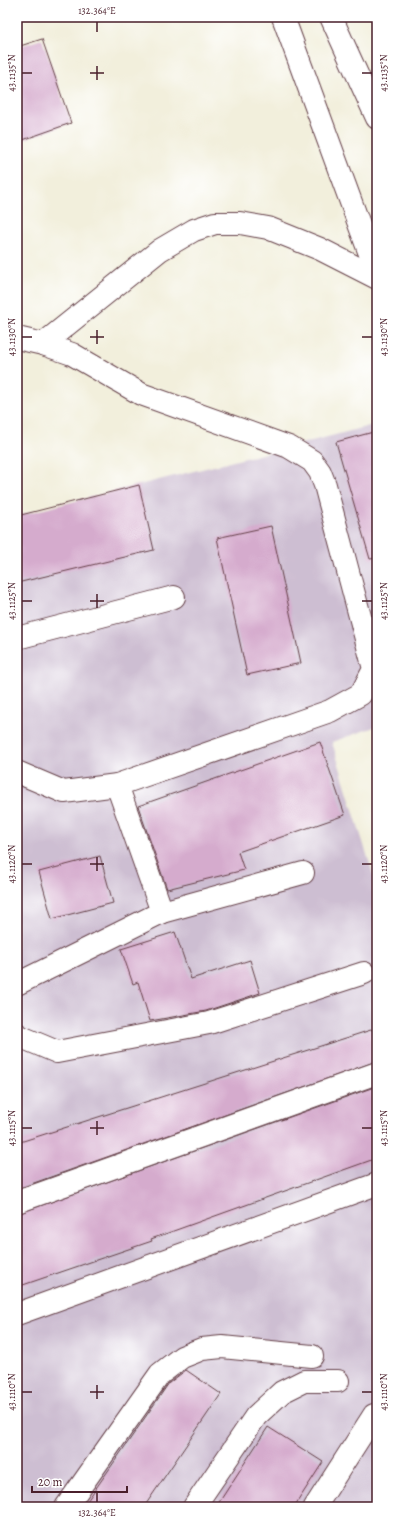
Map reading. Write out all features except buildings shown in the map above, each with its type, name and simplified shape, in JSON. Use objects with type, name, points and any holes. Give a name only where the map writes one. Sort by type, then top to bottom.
[{"type":"lane","points":[[283,17],[377,273]]},
{"type":"lane","points":[[331,17],[377,118]]},
{"type":"lane","points":[[43,344],[160,250],[194,230],[215,223],[240,223],[268,228],[320,249],[377,278]]},
{"type":"lane","points":[[17,338],[43,344],[72,354],[141,394],[289,448],[312,461],[320,472],[325,486],[374,669],[361,694],[330,711],[117,785],[64,792],[17,772]]},
{"type":"lane","points":[[17,638],[174,597]]},
{"type":"lane","points":[[117,785],[162,912]]},
{"type":"lane","points":[[17,984],[162,912],[303,873]]},
{"type":"lane","points":[[17,1034],[57,1052],[209,1023],[364,973]]},
{"type":"lane","points":[[17,1202],[377,1073]]},
{"type":"lane","points":[[17,1314],[377,1184]]},
{"type":"lane","points":[[66,1507],[160,1374],[182,1357],[202,1349],[222,1347],[312,1356]]},
{"type":"lane","points":[[194,1507],[256,1416],[282,1392],[304,1380],[338,1380]]},
{"type":"lane","points":[[315,1507],[374,1415]]},
{"type":"shaded area","points":[[377,424],[377,726],[332,742],[377,887],[377,1507],[17,1507],[17,516]]}]
